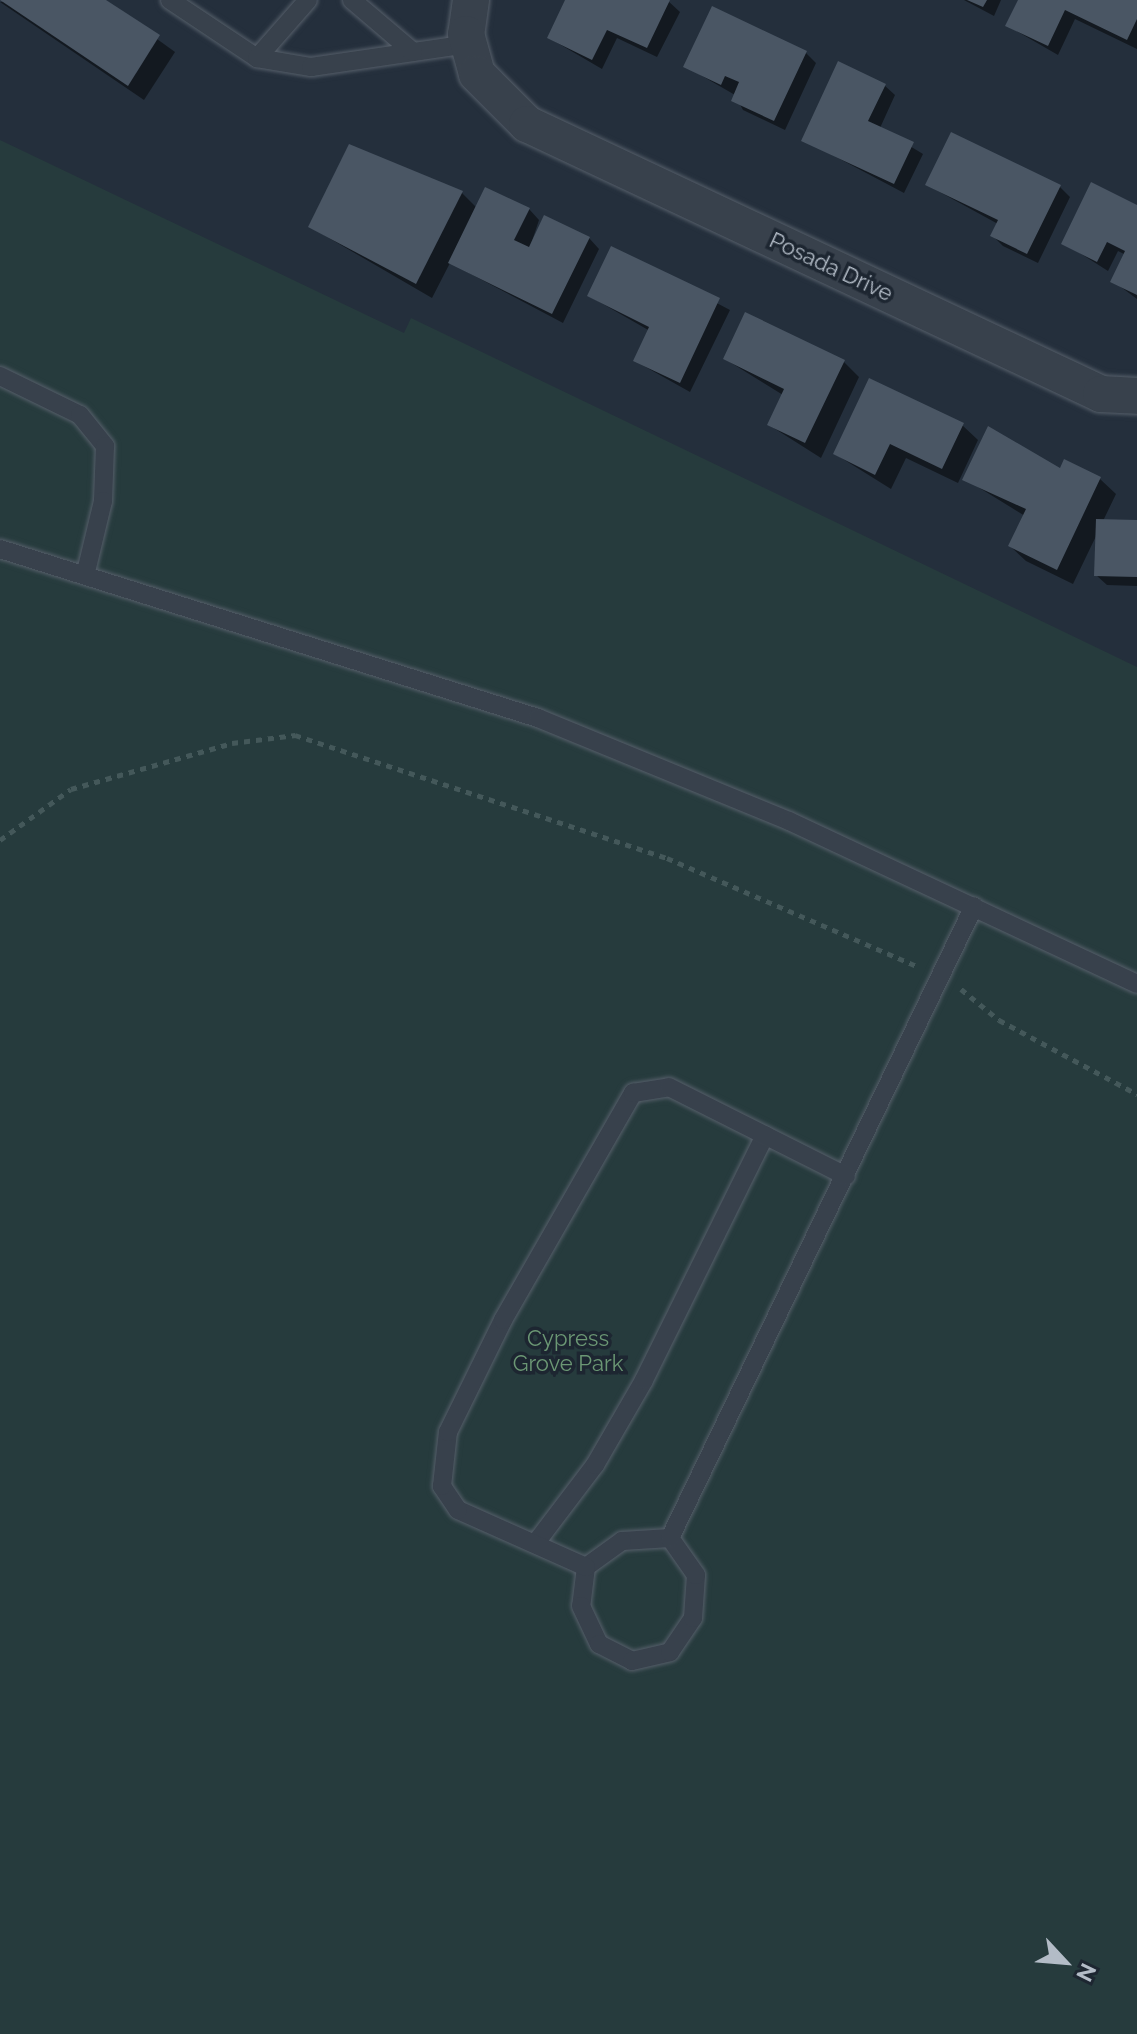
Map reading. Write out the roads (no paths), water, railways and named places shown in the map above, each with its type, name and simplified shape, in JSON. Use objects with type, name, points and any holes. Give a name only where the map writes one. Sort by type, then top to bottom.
[{"type":"street","points":[[469,44],[471,0]]},
{"type":"street","name":"Posada Drive","points":[[469,44],[477,74],[527,124],[1101,394],[1137,396]]},
{"type":"lane","points":[[170,0],[257,58],[311,67],[469,44]]},
{"type":"lane","points":[[257,58],[308,0]]},
{"type":"lane","points":[[352,0],[413,52]]},
{"type":"lane","points":[[0,376],[80,415],[105,446],[103,501],[86,572]]},
{"type":"lane","points":[[0,549],[86,572],[538,718],[974,906],[1137,984]]},
{"type":"lane","points":[[670,1538],[942,979],[974,906]]},
{"type":"lane","points":[[586,1567],[538,1540],[458,1510],[442,1486],[448,1432],[503,1320],[633,1093],[669,1087],[846,1176]]},
{"type":"lane","points":[[538,1540],[595,1465],[644,1380],[765,1135]]},
{"type":"lane","points":[[670,1538],[696,1575],[693,1618],[670,1652],[632,1661],[599,1644],[581,1606],[586,1567],[622,1541],[670,1538]]},
{"type":"park label","name":"Cypress Grove Park","points":[[568,1350]]}]
